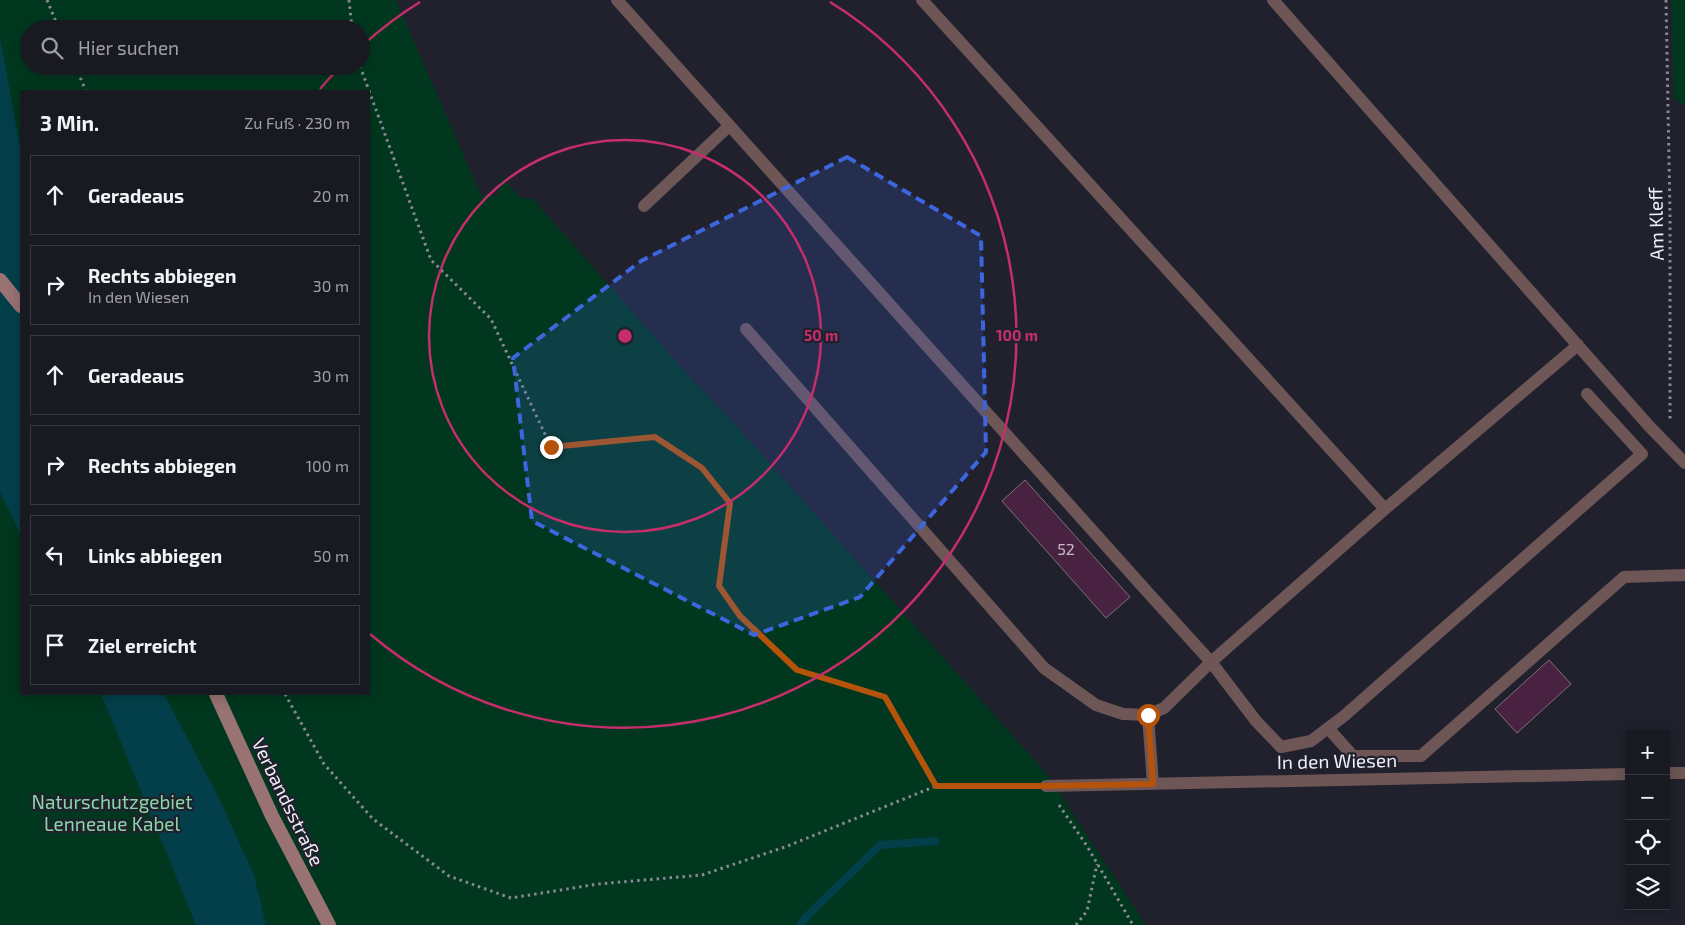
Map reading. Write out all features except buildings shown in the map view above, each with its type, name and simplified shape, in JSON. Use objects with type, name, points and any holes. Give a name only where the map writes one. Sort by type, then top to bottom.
[{"type":"main road","points":[[0,280],[20,305]]},
{"type":"main road","name":"Verbandsstraße","points":[[216,695],[272,816],[329,925]]},
{"type":"lane","points":[[617,0],[1211,662],[1256,721],[1281,747],[1311,741],[1344,716],[1642,454],[1587,394]]},
{"type":"lane","points":[[922,0],[1385,509]]},
{"type":"lane","points":[[1273,0],[1685,463]]},
{"type":"lane","points":[[644,206],[730,126]]},
{"type":"lane","points":[[746,329],[1044,668],[1096,705],[1123,714],[1148,715],[1164,708],[1211,662],[1385,509],[1578,345]]},
{"type":"lane","points":[[1328,728],[1353,756],[1421,756],[1624,577],[1685,575]]},
{"type":"lane","points":[[1148,715],[1153,784]]},
{"type":"lane","points":[[1670,773],[1685,773]]},
{"type":"lane","name":"In den Wiesen","points":[[1046,786],[1625,774]]},
{"type":"path","points":[[47,0],[55,20]]},
{"type":"path","points":[[349,0],[351,20]]},
{"type":"path","name":"Am Kleff","points":[[1666,0],[1670,215],[1670,448]]},
{"type":"path","points":[[79,75],[86,90]]},
{"type":"path","points":[[363,75],[369,90]]},
{"type":"path","points":[[370,93],[431,260],[491,319],[551,447],[655,437],[702,468],[730,503],[719,586],[740,616],[797,670],[885,697],[936,786]]},
{"type":"path","points":[[286,695],[324,764],[374,819],[449,876],[511,898],[598,884],[702,876],[785,847],[936,786],[1046,786],[1097,864],[1133,925]]},
{"type":"path","points":[[1076,925],[1087,911],[1097,864]]},
{"type":"highlighted area","points":[[847,157],[981,236],[986,452],[860,597],[754,635],[532,521],[513,358],[641,261]]},
{"type":"green space","name":"Naturschutzgebiet Lenneaue Kabel","points":[[0,0],[396,0],[481,195],[498,196],[500,176],[521,198],[533,199],[690,377],[731,420],[1047,774],[1146,925],[0,925]]},
{"type":"green space","points":[[1671,0],[1685,0],[1685,106],[1674,99]]},
{"type":"water","points":[[0,38],[20,147],[20,533],[0,492]]},
{"type":"water","points":[[101,695],[165,695],[218,796],[254,875],[266,925],[196,925]]},
{"type":"waterway","points":[[800,925],[880,845],[935,841]]},
{"type":"route","points":[[551,447],[655,437],[702,468],[730,503],[719,586],[740,616],[797,670],[885,697],[936,786],[1153,784],[1148,715]]}]
